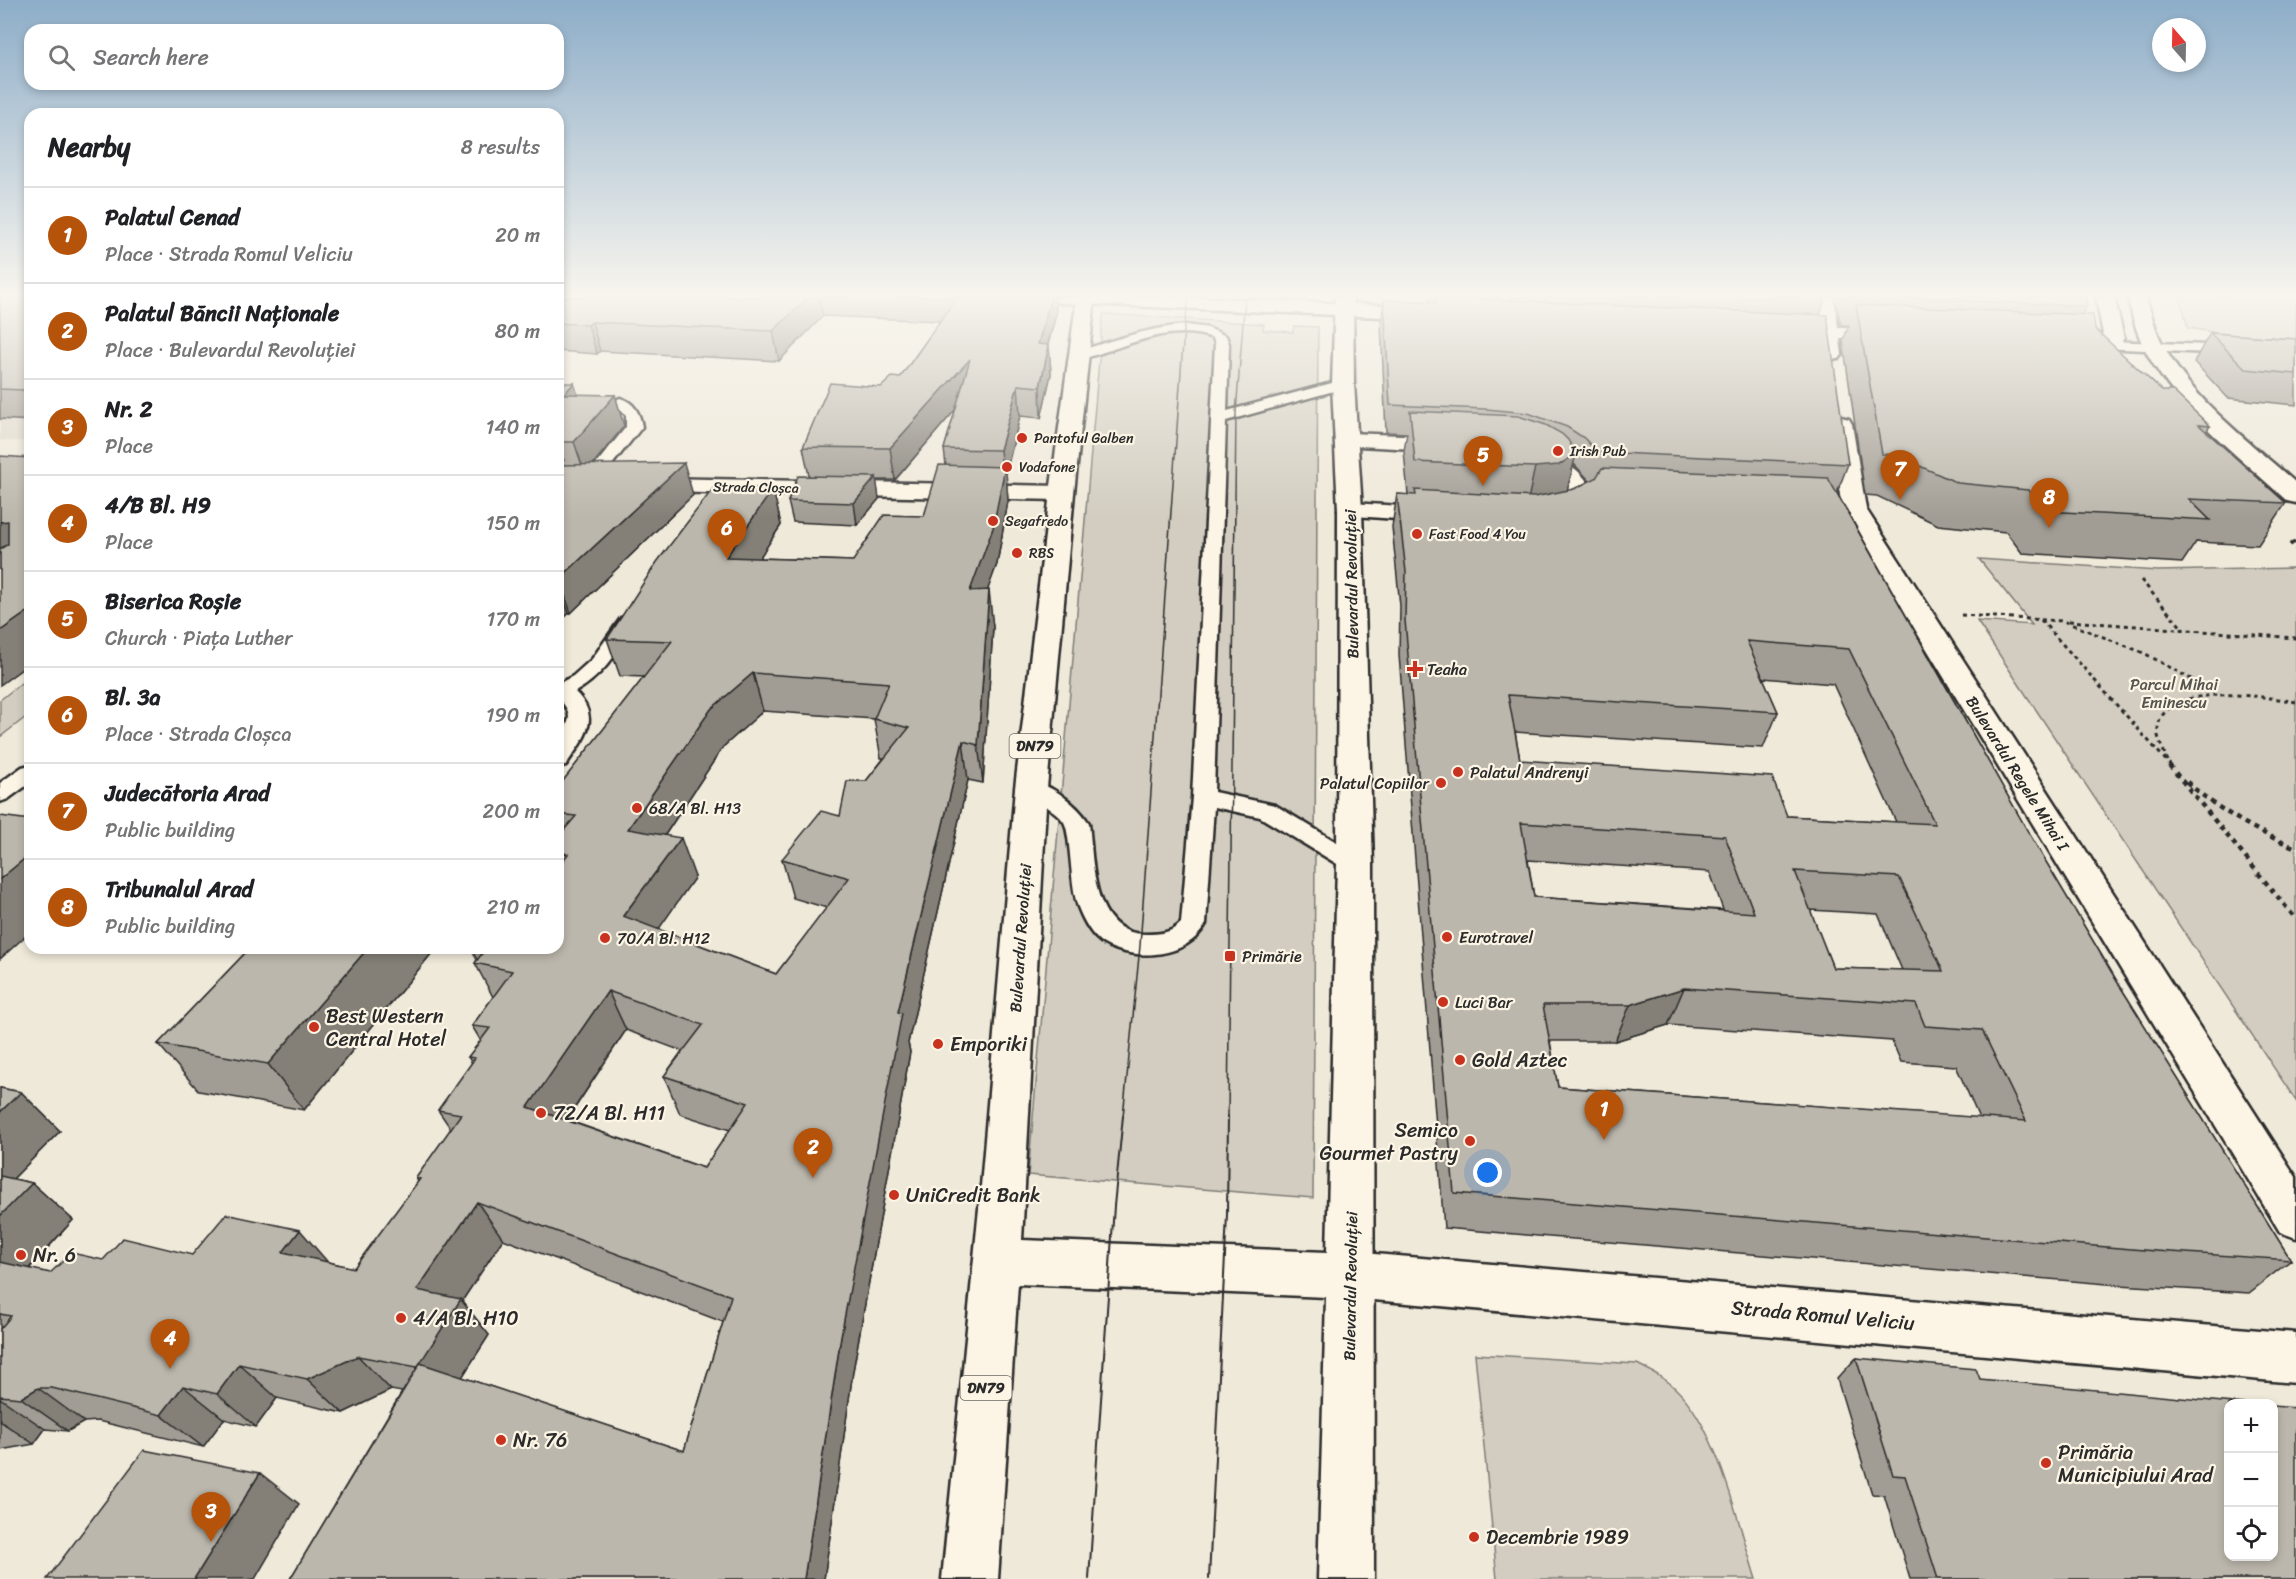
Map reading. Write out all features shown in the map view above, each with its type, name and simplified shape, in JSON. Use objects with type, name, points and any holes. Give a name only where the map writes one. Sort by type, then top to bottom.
[{"type":"main road","name":"Bulevardul Revoluției","points":[[970,1579],[997,1261],[1031,788],[1076,371]]},
{"type":"main road","name":"Bulevardul Revoluției","points":[[1343,371],[1350,510],[1355,864],[1346,1579]]},
{"type":"main road","points":[[1834,371],[1835,378]]},
{"type":"main road","points":[[2170,371],[2209,414],[2296,496]]},
{"type":"main road","name":"Bulevardul Regele Mihai I","points":[[1838,401],[1843,503],[2015,770],[2296,1217]]},
{"type":"main road","points":[[1348,440],[1474,445]]},
{"type":"main road","points":[[1508,447],[1527,451],[1555,464],[1592,491],[1581,496],[1569,509],[1543,518],[1526,519]]},
{"type":"main road","name":"Strada Cloșca","points":[[564,483],[589,483],[718,496],[1062,493]]},
{"type":"main road","points":[[1350,510],[1456,516]]},
{"type":"main road","name":"Strada Romul Veliciu","points":[[997,1261],[1351,1275],[2296,1358]]},
{"type":"lane","points":[[1031,788],[1066,809],[1077,823],[1083,884],[1089,908],[1102,928],[1112,938],[1140,946],[1176,940],[1188,932],[1193,924],[1203,797],[1221,371]]},
{"type":"lane","points":[[1219,418],[1343,384]]},
{"type":"lane","points":[[589,483],[634,427],[633,414],[621,402]]},
{"type":"lane","points":[[564,689],[583,678],[604,657],[638,609]]},
{"type":"lane","points":[[564,694],[575,702],[580,713],[580,726],[564,751]]},
{"type":"lane","points":[[0,794],[24,776]]},
{"type":"lane","points":[[1203,797],[1267,811],[1355,864]]},
{"type":"path","points":[[2296,543],[2289,542],[2296,549]]},
{"type":"path","points":[[2141,580],[2183,630]]},
{"type":"path","points":[[1953,615],[2296,638]]},
{"type":"path","points":[[2041,620],[2172,768],[2296,919]]},
{"type":"path","points":[[2063,621],[2144,653],[2216,693]]},
{"type":"path","points":[[2296,702],[2253,694],[2216,693],[2187,698],[2167,709],[2157,725],[2159,745],[2172,768],[2202,796],[2243,824],[2296,848]]},
{"type":"shaded area","points":[[0,371],[24,371],[24,442],[0,440]]},
{"type":"green space","points":[[1098,371],[1318,371],[1313,1198],[1028,1175]]},
{"type":"green space","name":"Parcul Mihai Eminescu","points":[[1979,559],[2158,571],[2296,568],[2296,1101],[1977,621],[2032,625]]},
{"type":"green space","points":[[24,681],[24,719],[0,737],[0,700]]},
{"type":"green space","points":[[1475,1354],[1637,1364],[1667,1381],[1691,1406],[1704,1427],[1725,1478],[1756,1579],[1497,1579]]},
{"type":"building","points":[[0,371],[24,371],[24,389],[0,389]]},
{"type":"building","points":[[905,371],[959,371],[890,448],[803,447],[830,383],[881,387],[892,377],[900,378]]},
{"type":"building","points":[[967,371],[1043,371],[1040,387],[1018,385],[1000,450],[944,449]]},
{"type":"building","points":[[1388,371],[1835,371],[1848,464],[1597,452],[1584,438],[1567,427],[1528,413],[1390,405]]},
{"type":"building","points":[[1867,371],[2140,371],[2162,391],[2173,391],[2210,426],[2199,425],[2286,503],[2189,499],[2210,520],[2045,511],[2028,490],[1958,483],[1895,455],[1882,454]]},
{"type":"building","points":[[2263,371],[2296,371],[2296,374]]},
{"type":"building","points":[[564,383],[574,383],[564,394]]},
{"type":"building","points":[[564,394],[615,395],[574,442],[564,442]]},
{"type":"building","points":[[1410,411],[1518,416],[1546,425],[1562,434],[1576,454],[1559,465],[1535,467],[1415,462]]},
{"type":"building","points":[[0,456],[24,458],[24,614],[0,631],[0,549],[8,544],[8,521],[0,522]]},
{"type":"building","points":[[684,463],[564,574],[564,465]]},
{"type":"building","points":[[939,465],[1005,467],[993,528],[970,591],[989,590],[978,745],[963,741],[898,1012],[902,1013],[841,1336],[804,1579],[290,1579],[420,1363],[417,1367],[358,1356],[307,1379],[239,1364],[217,1394],[183,1386],[161,1415],[52,1388],[38,1388],[21,1398],[0,1396],[0,1329],[11,1316],[0,1314],[0,1262],[50,1273],[72,1253],[103,1260],[123,1238],[192,1255],[226,1214],[300,1230],[283,1252],[354,1268],[420,1179],[416,1178],[461,1114],[438,1110],[475,1058],[468,1057],[490,1028],[472,1026],[512,971],[475,963],[482,954],[564,954],[564,859],[568,854],[564,853],[564,830],[576,816],[564,815],[564,780],[672,641],[607,639],[657,562],[715,486],[773,489],[726,557],[853,561],[884,515],[924,516]],"holes":[[[753,673],[889,683],[874,719],[909,728],[866,781],[847,781],[840,816],[821,811],[782,859],[849,878],[776,974],[623,916],[681,838],[628,829],[711,709]],[[608,991],[703,1025],[664,1076],[748,1103],[704,1168],[528,1107]],[[477,1202],[731,1296],[684,1451],[420,1363],[461,1299],[417,1290]]]},
{"type":"building","points":[[1602,468],[1828,478],[2027,830],[2118,983],[2291,1260],[2156,1251],[1454,1193],[1405,620],[1406,572],[1397,494],[1416,495],[1415,490],[1534,497],[1574,489],[1596,478]],"holes":[[[1747,641],[1849,649],[1935,824],[1787,816],[1772,777],[1520,760],[1508,695],[1778,712]],[[1521,823],[1725,836],[1754,913],[1534,897]],[[1795,871],[1899,877],[1943,971],[1833,968]],[[1684,988],[1916,1004],[1925,1026],[1982,1030],[2026,1121],[1558,1087],[1543,1005],[1630,1005]]]},
{"type":"building","points":[[798,476],[876,477],[854,503],[788,501]]},
{"type":"building","points":[[0,816],[24,819],[24,859],[0,879]]},
{"type":"building","points":[[244,954],[363,954],[268,1064],[158,1044]]},
{"type":"building","points":[[0,1088],[21,1092],[0,1112]]},
{"type":"building","points":[[0,1176],[32,1183],[0,1216]]},
{"type":"building","name":"Primăria Municipiului Arad","points":[[1856,1358],[1976,1369],[1980,1379],[2224,1402],[2224,1561],[2278,1561],[2278,1406],[2296,1408],[2296,1579],[1938,1579],[1905,1476],[1893,1475]]},
{"type":"building","points":[[144,1450],[260,1473],[194,1579],[47,1579]]},
{"type":"tram line","points":[[1123,1117],[1140,946],[1181,371]]},
{"type":"tram line","points":[[1228,1117],[1236,413],[1239,371]]},
{"type":"tram line","points":[[1089,1579],[1114,1206],[1123,1116]]},
{"type":"tram line","points":[[1209,1579],[1227,1215],[1228,1116]]},
{"type":"place","name":"Pantoful Galben","points":[[1022,438]]},
{"type":"place","name":"Irish Pub","points":[[1558,451]]},
{"type":"place","name":"Vodafone","points":[[1007,467]]},
{"type":"place","name":"Biserica Roșie","points":[[1483,486]]},
{"type":"place","name":"Judecătoria Arad","points":[[1900,500]]},
{"type":"place","name":"Segafredo","points":[[993,521]]},
{"type":"place","name":"Tribunalul Arad","points":[[2049,528]]},
{"type":"place","name":"Fast Food 4 You","points":[[1417,534]]},
{"type":"place","name":"RBS","points":[[1017,553]]},
{"type":"place","name":"Bl. 3a","points":[[727,559]]},
{"type":"place","name":"Teaha","points":[[1415,669]]},
{"type":"place","name":"Palatul Andrenyi","points":[[1458,772]]},
{"type":"place","name":"Palatul Copiilor","points":[[1441,783]]},
{"type":"place","name":"68/A Bl. H13","points":[[637,808]]},
{"type":"place","name":"Eurotravel","points":[[1447,937]]},
{"type":"place","name":"70/A Bl. H12","points":[[605,938]]},
{"type":"place","name":"Primărie","points":[[1230,956]]},
{"type":"place","name":"Luci Bar","points":[[1443,1002]]},
{"type":"place","name":"Best Western Central Hotel","points":[[314,1027]]},
{"type":"place","name":"Emporiki","points":[[938,1044]]},
{"type":"place","name":"Gold Aztec","points":[[1460,1060]]},
{"type":"place","name":"72/A Bl. H11","points":[[541,1113]]},
{"type":"place","name":"Palatul Cenad","points":[[1604,1140]]},
{"type":"place","name":"Semico Gourmet Pastry","points":[[1470,1141]]},
{"type":"place","name":"Palatul Băncii Naționale","points":[[813,1178]]},
{"type":"place","name":"UniCredit Bank","points":[[894,1195]]},
{"type":"place","name":"Nr. 6","points":[[21,1255]]},
{"type":"place","name":"4/A Bl. H10","points":[[401,1318]]},
{"type":"place","name":"4/B Bl. H9","points":[[170,1369]]},
{"type":"place","name":"Nr. 76","points":[[501,1440]]},
{"type":"place","name":"Primăria Municipiului Arad","points":[[2046,1463]]},
{"type":"place","name":"Decembrie 1989","points":[[1474,1537]]},
{"type":"place","name":"Nr. 2","points":[[211,1542]]}]
